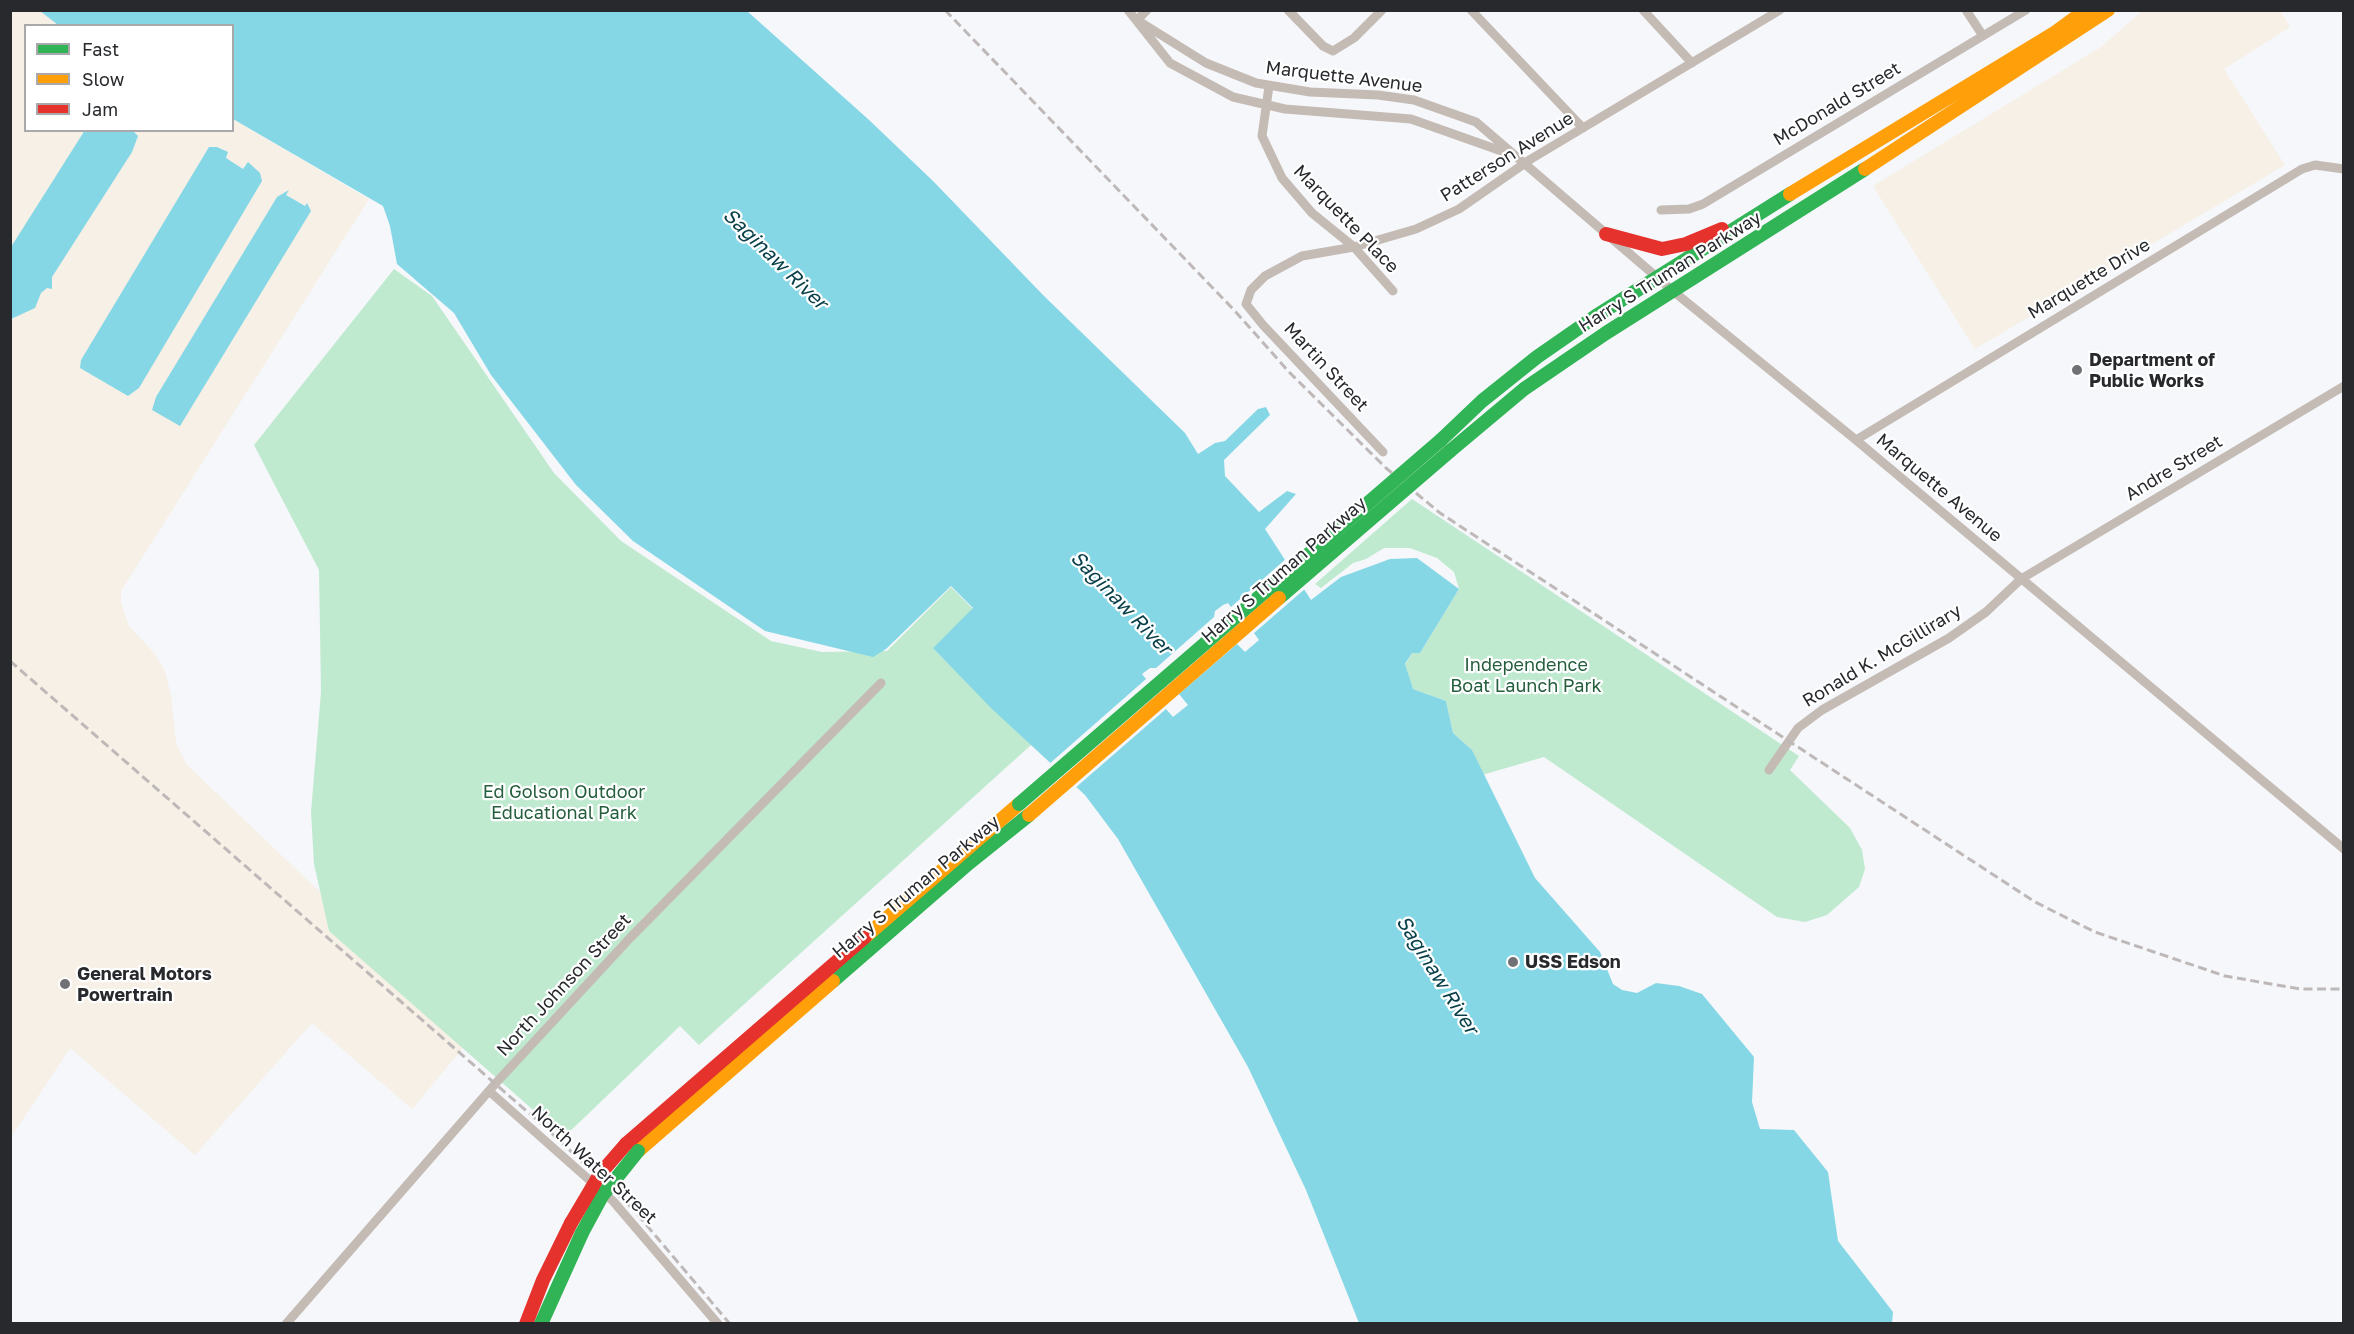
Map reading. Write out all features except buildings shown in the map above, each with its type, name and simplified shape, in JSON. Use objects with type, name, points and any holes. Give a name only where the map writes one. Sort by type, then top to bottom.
[{"type":"main road","name":"Harry S Truman Parkway","points":[[526,1323],[547,1271],[571,1223],[600,1174],[626,1144],[1441,440],[1482,401],[1538,357],[1658,277],[2056,32],[2086,10]]},
{"type":"main road","name":"Harry S Truman Parkway","points":[[541,1323],[582,1233],[602,1196],[638,1151],[969,863],[1029,815],[1450,451],[1524,389],[1673,291],[2048,52],[2108,10]]},
{"type":"main road","points":[[1606,234],[1643,245],[1667,248],[1686,244],[1749,219]]},
{"type":"street","name":"Marquette Avenue","points":[[1128,10],[1170,63],[1211,87],[1264,106],[1411,119],[1512,154]]},
{"type":"street","points":[[1137,20],[1147,10]]},
{"type":"street","points":[[1288,10],[1318,41],[1333,51],[1354,38],[1382,10]]},
{"type":"street","points":[[1471,10],[1583,128]]},
{"type":"street","points":[[1643,10],[1692,63]]},
{"type":"street","name":"Patterson Avenue","points":[[1246,304],[1251,290],[1265,276],[1302,256],[1353,247],[1416,229],[1459,209],[1524,164],[1780,10]]},
{"type":"street","points":[[1966,10],[1983,36]]},
{"type":"street","name":"McDonald Street","points":[[1661,210],[1689,209],[1703,204],[2026,10]]},
{"type":"street","name":"Marquette Avenue","points":[[1137,20],[1206,63],[1238,78],[1269,86],[1310,92],[1378,95],[1432,104],[1476,122],[1673,291],[1856,440],[2343,849]]},
{"type":"street","points":[[1264,106],[1269,86]]},
{"type":"street","name":"Marquette Place","points":[[1264,106],[1262,136],[1282,178],[1312,213],[1353,247],[1393,291]]},
{"type":"street","name":"Marquette Drive","points":[[1856,440],[2302,169],[2315,165],[2343,169]]},
{"type":"street","name":"Martin Street","points":[[1246,304],[1383,453]]},
{"type":"street","name":"Andre Street","points":[[2021,579],[2343,386]]},
{"type":"street","name":"Ronald K. McGillirary","points":[[1769,770],[1798,728],[1809,718],[1949,638],[1986,612],[2021,579]]},
{"type":"street","name":"North Johnson Street","points":[[286,1323],[489,1091],[630,938],[881,683]]},
{"type":"street","name":"North Water Street","points":[[489,1091],[613,1201],[718,1323]]},
{"type":"shaded area","name":"General Motors Powertrain","points":[[40,10],[57,24],[24,24],[24,132],[234,132],[234,120],[369,199],[121,591],[121,602],[129,626],[155,654],[165,671],[171,695],[176,743],[187,765],[320,892],[329,931],[463,1048],[412,1109],[312,1023],[195,1155],[70,1048],[11,1137],[10,11]]},
{"type":"shaded area","points":[[2143,10],[2280,11],[2290,27],[2224,69],[2285,165],[1975,349],[1873,186],[2101,47]]},
{"type":"green space","name":"Ed Golson Outdoor Educational Park","points":[[394,269],[432,296],[554,473],[621,541],[771,641],[822,652],[887,651],[951,587],[973,609],[933,648],[1031,745],[699,1045],[680,1026],[564,1137],[329,931],[314,864],[311,812],[321,692],[319,570],[254,445]]},
{"type":"green space","name":"Independence Boat Launch Park","points":[[1412,499],[1799,756],[1790,770],[1850,828],[1862,850],[1865,869],[1859,887],[1827,915],[1805,922],[1777,917],[1544,757],[1482,775],[1472,750],[1453,733],[1446,701],[1413,689],[1405,665],[1412,653],[1420,653],[1459,589],[1454,572],[1437,558],[1410,548],[1384,548],[1366,559],[1353,563],[1321,588],[1315,584]]},
{"type":"water","name":"Saginaw River","points":[[40,11],[747,11],[868,119],[933,181],[1044,296],[1185,433],[1198,454],[1215,443],[1225,441],[1258,409],[1266,407],[1270,415],[1224,460],[1225,476],[1259,512],[1287,491],[1296,494],[1265,529],[1311,600],[1341,577],[1390,559],[1417,558],[1459,589],[1420,653],[1412,653],[1405,664],[1413,689],[1446,701],[1453,733],[1472,750],[1535,878],[1600,952],[1613,984],[1622,990],[1637,993],[1656,983],[1679,986],[1702,994],[1754,1057],[1752,1102],[1760,1129],[1794,1130],[1828,1172],[1838,1241],[1893,1312],[1892,1323],[1359,1323],[1306,1190],[1248,1067],[1118,839],[1085,795],[992,709],[933,648],[973,608],[951,586],[886,649],[873,657],[765,631],[633,541],[576,485],[491,375],[454,313],[397,264],[390,226],[383,206],[234,120],[234,24],[57,24]]},
{"type":"water","points":[[84,132],[134,132],[138,136],[132,152],[52,277],[52,289],[47,288],[41,293],[35,308],[11,319],[11,247]]},
{"type":"water","points":[[209,147],[217,147],[228,152],[226,158],[243,169],[248,162],[260,173],[262,181],[139,388],[128,396],[80,368],[81,360]]},
{"type":"water","points":[[289,190],[286,195],[305,206],[307,203],[311,211],[180,426],[152,410],[156,397],[277,197]]},
{"type":"pier","points":[[1287,558],[1306,588],[1254,633],[1259,640],[1245,652],[1237,644],[1179,694],[1188,705],[1173,717],[1166,709],[1074,789],[1048,765],[1146,679],[1142,674],[1150,668],[1156,668],[1214,617],[1215,611],[1228,603],[1231,607]]},
{"type":"railway","points":[[945,10],[1235,311],[1289,372],[1386,468],[1440,513],[2035,902],[2095,932],[2225,976],[2300,989],[2344,989]]},
{"type":"railway","points":[[10,661],[546,1128],[633,1209],[730,1324]]},
{"type":"traffic: fast","points":[[1450,451],[1524,389],[1606,333],[1865,169]]},
{"type":"traffic: fast","points":[[1441,440],[1482,401],[1537,357],[1596,316],[1790,194]]},
{"type":"traffic: fast","points":[[1019,804],[1441,440]]},
{"type":"traffic: fast","points":[[1279,598],[1450,451]]},
{"type":"traffic: fast","points":[[833,981],[969,863],[1029,815]]},
{"type":"traffic: fast","points":[[582,1233],[602,1196],[638,1151]]},
{"type":"traffic: fast","points":[[541,1324],[582,1233]]},
{"type":"traffic: slow","points":[[1790,194],[2056,32],[2086,10]]},
{"type":"traffic: slow","points":[[1865,169],[2108,10]]},
{"type":"traffic: slow","points":[[1029,815],[1279,598]]},
{"type":"traffic: slow","points":[[865,937],[1019,804]]},
{"type":"traffic: slow","points":[[638,1151],[833,981]]},
{"type":"traffic: jam","points":[[1606,234],[1662,249],[1686,244],[1722,229]]},
{"type":"traffic: jam","points":[[626,1144],[865,937]]},
{"type":"traffic: jam","points":[[571,1223],[600,1174],[626,1144]]},
{"type":"traffic: jam","points":[[526,1324],[543,1280],[571,1223]]},
{"type":"place","name":"Department of Public Works","points":[[2077,370]]},
{"type":"place","name":"USS Edson","points":[[1513,962]]},
{"type":"place","name":"General Motors Powertrain","points":[[65,984]]}]
